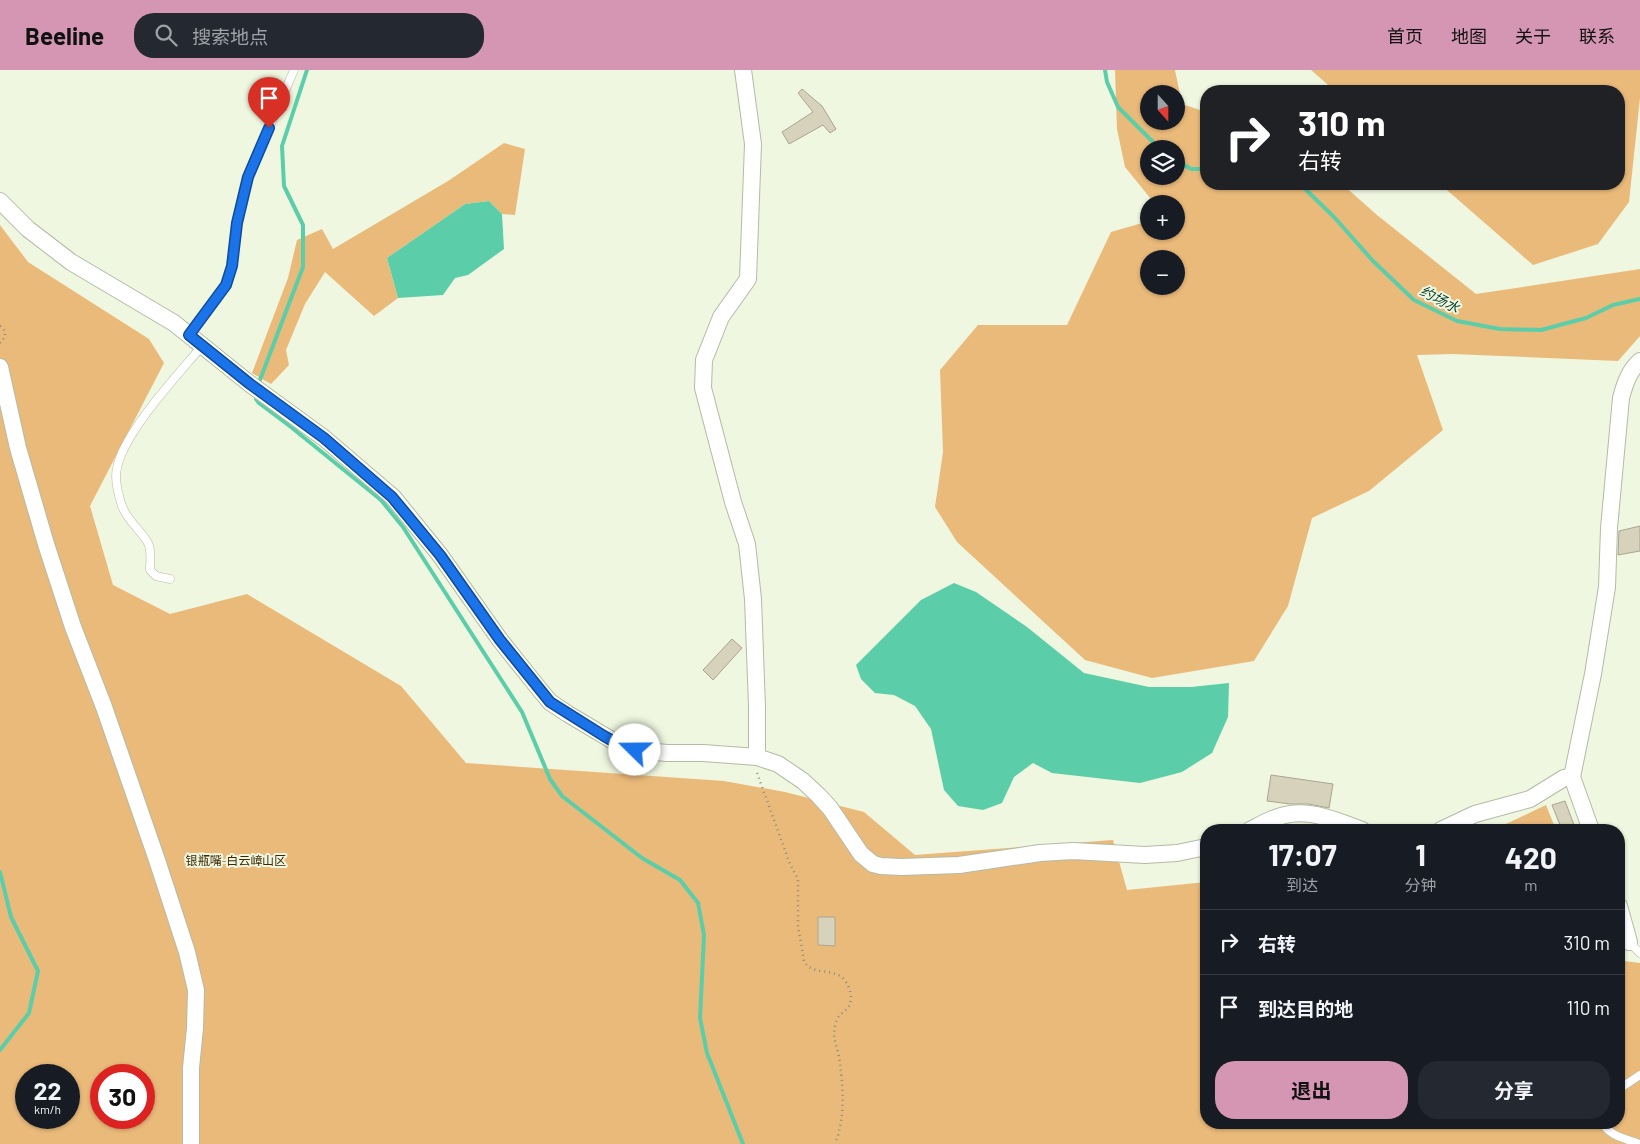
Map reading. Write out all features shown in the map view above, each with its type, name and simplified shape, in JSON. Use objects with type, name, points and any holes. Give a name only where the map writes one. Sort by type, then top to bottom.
[{"type":"street","points":[[743,70],[752,144],[748,279],[721,317],[704,360],[703,388],[733,502],[747,544],[753,599],[757,757]]},
{"type":"street","points":[[0,201],[28,229],[71,262],[122,294],[160,314],[189,335],[250,384],[324,438],[392,497],[440,555],[500,640],[550,702],[612,740],[635,750],[757,757],[778,764],[803,781],[830,808],[866,860],[881,866],[959,865],[1040,853],[1073,851],[1161,854],[1200,848]]},
{"type":"street","points":[[1589,824],[1572,777],[1593,674],[1607,587],[1609,528],[1621,398],[1630,372],[1640,361]]},
{"type":"street","points":[[0,368],[18,448],[49,553],[73,627],[104,707],[157,860],[187,952],[196,990],[191,1068],[191,1144]]},
{"type":"street","points":[[1454,824],[1475,814],[1530,799],[1564,778],[1572,777]]},
{"type":"street","points":[[1263,824],[1280,816],[1299,812],[1344,824]]},
{"type":"street","points":[[1625,922],[1634,947]]},
{"type":"lane","points":[[189,335],[226,285],[232,266],[237,223],[248,177],[294,70]]},
{"type":"lane","points":[[170,579],[156,576],[150,570],[151,553],[148,544],[130,522],[123,507],[117,488],[116,468],[126,444],[141,421],[202,346]]},
{"type":"lane","points":[[1625,1086],[1640,1076]]},
{"type":"lane","points":[[1606,1129],[1640,1144]]},
{"type":"path","points":[[0,326],[5,331],[5,338],[0,343]]},
{"type":"path","points":[[757,757],[755,764],[758,775],[790,864],[798,879],[798,926],[804,961],[812,969],[840,975],[851,995],[848,1008],[838,1017],[835,1029],[835,1040],[842,1079],[843,1107],[835,1144]]},
{"type":"green space","points":[[1115,70],[1175,70],[1178,85],[1140,85],[1140,130],[1185,130],[1185,105],[1200,110],[1200,190],[1349,190],[1476,294],[1640,269],[1640,336],[1618,361],[1452,354],[1417,355],[1443,430],[1369,491],[1312,518],[1288,606],[1254,661],[1152,678],[1085,660],[957,542],[935,507],[943,452],[940,370],[978,325],[1067,325],[1111,232],[1140,224],[1140,240],[1185,240],[1185,195],[1148,195],[1125,167],[1117,129]]},
{"type":"green space","points":[[1311,70],[1640,70],[1640,98],[1629,202],[1598,244],[1533,265],[1447,190],[1625,190],[1625,85],[1328,85]]},
{"type":"green space","points":[[504,143],[525,149],[515,215],[502,214],[489,201],[465,204],[387,258],[398,298],[374,316],[325,272],[305,304],[286,350],[289,365],[271,384],[252,373],[288,278],[297,240],[322,229],[333,249],[448,181]]},
{"type":"green space","name":"银瓶嘴-白云嶂山区","points":[[0,225],[28,262],[149,339],[164,363],[90,506],[113,585],[170,614],[247,594],[401,686],[466,763],[724,781],[785,792],[864,812],[915,855],[1113,840],[1127,890],[1200,883],[1200,1129],[1625,1129],[1625,961],[1640,963],[1640,1144],[0,1144]]},
{"type":"green space","points":[[1546,805],[1554,824],[1506,824]]},
{"type":"shaded area","points":[[489,201],[502,214],[504,249],[468,275],[455,278],[443,295],[398,298],[387,258],[465,204]]},
{"type":"shaded area","points":[[954,583],[976,592],[1027,627],[1084,673],[1149,687],[1191,687],[1229,683],[1228,717],[1212,753],[1182,772],[1140,783],[1052,773],[1033,763],[1014,777],[1002,803],[983,810],[958,806],[944,790],[931,729],[915,706],[894,695],[875,693],[861,679],[856,665],[921,600]]},
{"type":"building","points":[[802,89],[822,106],[836,129],[830,133],[823,125],[789,144],[782,132],[813,112],[798,93]]},
{"type":"building","points":[[1640,526],[1640,551],[1618,555],[1619,531]]},
{"type":"building","points":[[732,639],[742,648],[713,680],[703,670]]},
{"type":"building","points":[[1271,775],[1333,784],[1329,808],[1309,804],[1267,801]]},
{"type":"building","points":[[1565,801],[1574,824],[1560,824],[1552,805]]},
{"type":"building","points":[[818,917],[835,917],[835,946],[818,945]]},
{"type":"waterway","points":[[258,385],[303,267],[303,225],[284,186],[282,146],[307,70]]},
{"type":"waterway","name":"约场水","points":[[1105,70],[1107,82],[1118,107],[1151,140]]},
{"type":"waterway","name":"约场水","points":[[1185,165],[1191,169],[1200,169]]},
{"type":"waterway","name":"约场水","points":[[1306,190],[1334,217],[1373,261],[1414,300],[1457,321],[1500,329],[1541,330],[1586,318],[1613,305],[1640,299]]},
{"type":"waterway","points":[[257,394],[256,399],[259,403],[381,500],[403,527],[522,712],[550,779],[562,796],[642,858],[680,880],[698,903],[704,935],[700,1018],[707,1053],[743,1144]]},
{"type":"waterway","points":[[0,872],[11,917],[38,971],[29,1013],[0,1050]]},
{"type":"route","points":[[269,128],[248,177],[237,223],[232,266],[226,285],[189,335],[250,384],[324,438],[392,497],[440,555],[500,640],[550,702],[604,736],[620,745],[635,750]]}]
